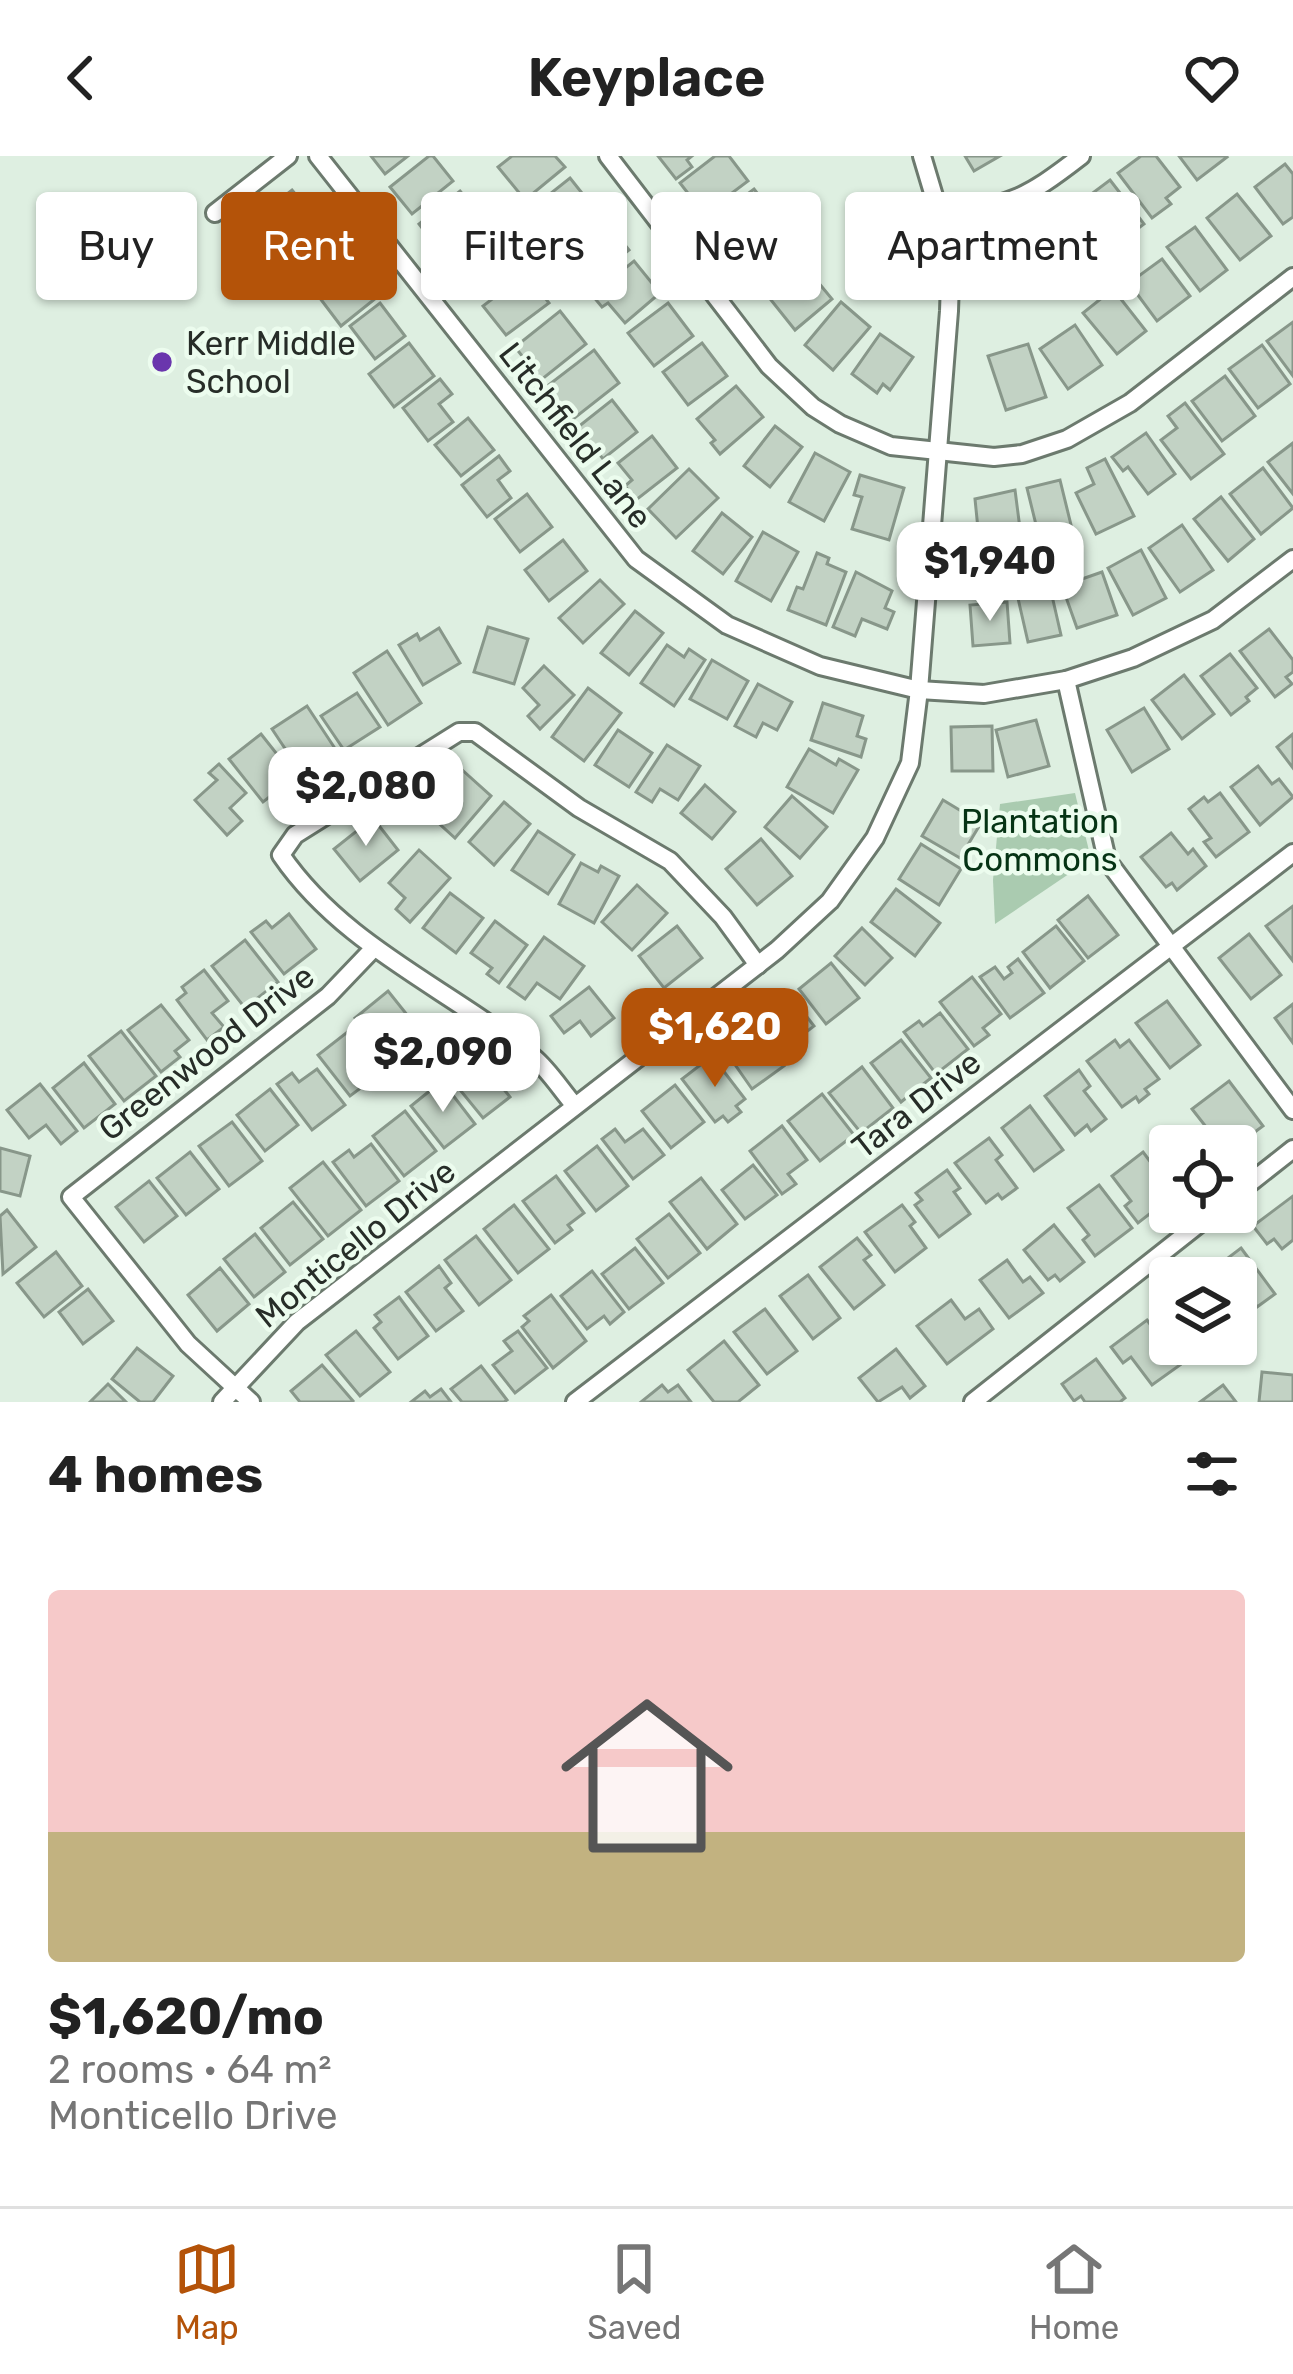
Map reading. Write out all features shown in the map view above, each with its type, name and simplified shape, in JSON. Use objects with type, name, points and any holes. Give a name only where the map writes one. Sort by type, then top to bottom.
[{"type":"street","points":[[215,213],[288,156]]},
{"type":"street","name":"Litchfield Lane","points":[[318,156],[636,559],[728,625],[820,666],[920,690],[984,694],[1066,680],[1133,658],[1213,620],[1293,559]]},
{"type":"street","points":[[608,156],[789,387],[866,438],[891,446],[994,457],[1022,454],[1101,423],[1293,277]]},
{"type":"street","name":"Monticello Drive","points":[[922,156],[933,192]]},
{"type":"street","points":[[1030,192],[1081,156]]},
{"type":"street","name":"Monticello Drive","points":[[222,1402],[297,1322],[758,964],[830,901],[875,838],[910,763],[920,690],[947,300]]},
{"type":"street","points":[[1066,680],[1107,860],[1293,1110]]},
{"type":"street","points":[[575,1106],[536,1059],[373,949],[300,883],[281,855],[295,835],[459,732],[475,732],[579,808],[670,861],[723,917],[758,964]]},
{"type":"street","name":"Tara Drive","points":[[575,1402],[1293,853]]},
{"type":"street","name":"Greenwood Drive","points":[[234,1387],[188,1344],[71,1196],[328,997],[373,949]]},
{"type":"street","points":[[1257,1177],[1293,1149]]},
{"type":"street","points":[[974,1402],[1187,1233]]},
{"type":"street","points":[[234,1387],[250,1402]]},
{"type":"green space","name":"Plantation Commons","points":[[1075,793],[1091,859],[995,924],[993,880],[1000,804]]},
{"type":"building","points":[[371,156],[408,156],[385,174]]},
{"type":"building","points":[[429,156],[453,181],[439,192],[421,192],[421,207],[412,214],[390,187]]},
{"type":"building","points":[[512,156],[555,156],[565,167],[535,192],[518,192],[498,167]]},
{"type":"building","points":[[658,156],[692,156],[687,160],[692,167],[676,179]]},
{"type":"building","points":[[715,156],[729,156],[748,181],[733,192],[687,192],[680,183]]},
{"type":"building","points":[[965,156],[1000,156],[974,171]]},
{"type":"building","points":[[1141,156],[1156,156],[1180,187],[1166,198],[1171,204],[1152,218],[1140,202],[1140,192],[1132,192],[1118,173]]},
{"type":"building","points":[[1179,156],[1226,156],[1227,157],[1197,180]]},
{"type":"building","points":[[1285,164],[1293,174],[1293,217],[1283,224],[1255,187]]},
{"type":"building","points":[[570,178],[581,192],[552,192]]},
{"type":"building","points":[[1110,180],[1119,192],[1094,192]]},
{"type":"building","points":[[1237,194],[1271,236],[1240,260],[1207,218]]},
{"type":"building","points":[[1195,227],[1227,270],[1200,291],[1167,247]]},
{"type":"building","points":[[1162,259],[1190,296],[1157,321],[1140,298],[1140,275]]},
{"type":"building","points":[[634,261],[651,282],[652,300],[625,323],[608,303],[602,307],[596,300],[627,300],[627,267]]},
{"type":"building","points":[[821,286],[832,299],[795,330],[771,300],[821,300]]},
{"type":"building","points":[[321,300],[374,300],[341,326]]},
{"type":"building","points":[[491,300],[549,303],[506,335],[483,306]]},
{"type":"building","points":[[1099,300],[1122,300],[1146,331],[1117,354],[1083,313]]},
{"type":"building","points":[[841,302],[870,327],[833,370],[805,345]]},
{"type":"building","points":[[380,303],[405,336],[375,359],[350,326]]},
{"type":"building","points":[[668,303],[693,336],[654,366],[628,333]]},
{"type":"building","points":[[560,311],[586,344],[541,380],[515,347]]},
{"type":"building","points":[[1293,322],[1293,376],[1267,341]]},
{"type":"building","points":[[1075,325],[1102,365],[1068,389],[1040,349]]},
{"type":"building","points":[[880,334],[913,357],[890,390],[883,384],[877,393],[852,374]]},
{"type":"building","points":[[409,343],[434,376],[394,407],[369,374]]},
{"type":"building","points":[[702,343],[727,376],[688,405],[663,372]]},
{"type":"building","points":[[1028,344],[1046,397],[1006,410],[988,356]]},
{"type":"building","points":[[1262,345],[1290,384],[1258,408],[1229,369]]},
{"type":"building","points":[[594,350],[619,383],[572,420],[546,387]]},
{"type":"building","points":[[1225,376],[1255,416],[1222,441],[1192,401]]},
{"type":"building","points":[[440,379],[452,394],[439,404],[453,422],[428,441],[403,408]]},
{"type":"building","points":[[736,386],[763,417],[720,454],[697,419]]},
{"type":"building","points":[[612,400],[637,432],[603,459],[578,427]]},
{"type":"building","points":[[1185,403],[1224,454],[1191,479],[1161,440],[1177,428],[1168,416]]},
{"type":"building","points":[[468,418],[494,450],[461,476],[435,445]]},
{"type":"building","points":[[775,426],[802,447],[770,487],[744,466]]},
{"type":"building","points":[[1146,433],[1175,474],[1148,494],[1128,467],[1123,471],[1112,457]]},
{"type":"building","points":[[652,436],[677,468],[636,500],[625,486],[632,480],[618,463]]},
{"type":"building","points":[[1293,443],[1293,494],[1268,462]]},
{"type":"building","points":[[815,453],[850,472],[824,521],[789,502]]},
{"type":"building","points":[[499,456],[510,471],[498,480],[511,498],[487,517],[462,485]]},
{"type":"building","points":[[1105,459],[1134,516],[1096,534],[1076,493],[1094,484],[1087,468]]},
{"type":"building","points":[[1263,468],[1293,508],[1261,534],[1230,494]]},
{"type":"building","points":[[689,469],[718,498],[676,538],[648,509]]},
{"type":"building","points":[[860,475],[904,488],[889,540],[852,529],[862,497],[854,495]]},
{"type":"building","points":[[1060,480],[1072,529],[1039,537],[1027,488]]},
{"type":"building","points":[[1015,490],[1022,544],[980,549],[975,499]]},
{"type":"building","points":[[527,494],[552,527],[520,552],[495,519]]},
{"type":"building","points":[[1221,497],[1254,539],[1228,561],[1194,519]]},
{"type":"building","points":[[722,513],[752,537],[723,574],[693,551]]},
{"type":"building","points":[[1182,525],[1213,570],[1180,592],[1149,548]]},
{"type":"building","points":[[763,532],[798,552],[771,601],[736,581]]},
{"type":"building","points":[[563,540],[587,571],[549,601],[525,570]]},
{"type":"building","points":[[1141,550],[1166,598],[1133,615],[1108,568]]},
{"type":"building","points":[[817,553],[829,558],[827,564],[846,572],[826,625],[788,610],[797,587],[803,589]]},
{"type":"building","points":[[856,572],[892,591],[885,608],[894,612],[887,629],[862,619],[855,636],[833,627]]},
{"type":"building","points":[[1102,572],[1117,615],[1077,628],[1062,586]]},
{"type":"building","points":[[600,580],[624,604],[583,643],[559,618]]},
{"type":"building","points":[[1050,587],[1061,635],[1028,642],[1017,594]]},
{"type":"building","points":[[1007,602],[1010,643],[973,646],[970,605]]},
{"type":"building","points":[[635,611],[663,633],[629,675],[601,653]]},
{"type":"building","points":[[488,627],[528,639],[514,684],[474,672]]},
{"type":"building","points":[[439,628],[460,663],[423,685],[399,645],[417,634],[420,640]]},
{"type":"building","points":[[1269,629],[1293,660],[1293,672],[1286,677],[1292,684],[1275,697],[1240,651]]},
{"type":"building","points":[[667,645],[684,657],[689,649],[705,660],[674,706],[641,683]]},
{"type":"building","points":[[387,651],[421,703],[388,725],[354,673]]},
{"type":"building","points":[[1230,654],[1257,688],[1231,715],[1201,676]]},
{"type":"building","points":[[712,660],[748,681],[727,719],[690,699]]},
{"type":"building","points":[[544,666],[574,695],[540,729],[528,716],[539,705],[523,688]]},
{"type":"building","points":[[1184,675],[1214,714],[1182,739],[1152,700]]},
{"type":"building","points":[[758,684],[792,702],[777,730],[763,723],[756,737],[735,726]]},
{"type":"building","points":[[588,688],[621,713],[584,761],[552,737]]},
{"type":"building","points":[[357,693],[380,727],[344,750],[321,716]]},
{"type":"building","points":[[823,703],[863,716],[857,736],[866,739],[861,757],[811,740]]},
{"type":"building","points":[[307,706],[338,753],[310,771],[301,758],[294,762],[272,729]]},
{"type":"building","points":[[1144,708],[1169,749],[1132,772],[1107,730]]},
{"type":"building","points":[[1036,720],[1049,766],[1008,777],[996,730]]},
{"type":"building","points":[[992,726],[993,771],[952,771],[951,727]]},
{"type":"building","points":[[618,730],[652,753],[629,787],[595,765]]},
{"type":"building","points":[[261,734],[295,777],[263,802],[229,759]]},
{"type":"building","points":[[1293,734],[1293,768],[1277,747]]},
{"type":"building","points":[[667,745],[700,766],[678,800],[660,789],[652,802],[636,792]]},
{"type":"building","points":[[809,749],[836,765],[839,759],[858,770],[833,813],[787,787]]},
{"type":"building","points":[[219,764],[246,793],[230,808],[242,821],[227,835],[195,800],[217,780],[209,773]]},
{"type":"building","points":[[1258,766],[1272,784],[1279,779],[1293,797],[1260,825],[1231,787]]},
{"type":"building","points":[[460,768],[491,796],[455,838],[423,809]]},
{"type":"building","points":[[705,785],[735,812],[712,839],[681,813]]},
{"type":"building","points":[[1220,793],[1249,832],[1216,857],[1204,842],[1211,838],[1189,809],[1204,797],[1208,802]]},
{"type":"building","points":[[792,796],[827,827],[800,858],[765,827]]},
{"type":"building","points":[[943,800],[981,823],[960,858],[922,836]]},
{"type":"building","points":[[504,802],[530,824],[494,865],[469,842]]},
{"type":"building","points":[[373,818],[398,850],[360,881],[334,849]]},
{"type":"building","points":[[538,831],[574,855],[548,894],[512,870]]},
{"type":"building","points":[[1171,833],[1188,854],[1193,849],[1206,866],[1177,890],[1172,883],[1166,887],[1141,857]]},
{"type":"building","points":[[761,839],[792,876],[757,905],[726,869]]},
{"type":"building","points":[[921,844],[961,869],[939,905],[899,879]]},
{"type":"building","points":[[419,850],[450,878],[410,922],[396,909],[405,898],[389,883]]},
{"type":"building","points":[[581,863],[598,872],[601,866],[619,876],[594,923],[559,904]]},
{"type":"building","points":[[637,885],[667,913],[632,950],[602,922]]},
{"type":"building","points":[[896,889],[940,923],[915,956],[871,922]]},
{"type":"building","points":[[450,893],[483,918],[456,953],[423,928]]},
{"type":"building","points":[[1088,896],[1118,935],[1088,958],[1058,920]]},
{"type":"building","points":[[1293,906],[1293,961],[1266,926]]},
{"type":"building","points":[[289,914],[316,949],[284,974],[251,932],[266,921],[272,928]]},
{"type":"building","points":[[495,921],[527,945],[499,983],[487,974],[492,968],[471,953]]},
{"type":"building","points":[[677,926],[702,958],[664,988],[639,956]]},
{"type":"building","points":[[1056,926],[1084,961],[1050,988],[1023,952]]},
{"type":"building","points":[[862,928],[892,958],[865,985],[835,956]]},
{"type":"building","points":[[1249,934],[1281,975],[1251,999],[1219,958]]},
{"type":"building","points":[[544,937],[584,966],[560,999],[537,983],[525,999],[508,987]]},
{"type":"building","points":[[245,940],[278,982],[245,1008],[212,966]]},
{"type":"building","points":[[1018,959],[1044,993],[1010,1018],[980,977],[995,967],[1004,979],[1012,973],[1008,967]]},
{"type":"building","points":[[831,963],[859,998],[826,1024],[799,989]]},
{"type":"building","points":[[204,970],[228,1001],[212,1013],[224,1027],[207,1040],[177,1000],[186,993],[182,987]]},
{"type":"building","points":[[972,977],[1001,1014],[983,1028],[989,1035],[974,1046],[940,1002]]},
{"type":"building","points":[[589,987],[614,1018],[591,1036],[580,1021],[564,1033],[551,1016]]},
{"type":"building","points":[[388,991],[416,1026],[383,1053],[355,1018]]},
{"type":"building","points":[[790,995],[814,1026],[783,1050],[759,1019]]},
{"type":"building","points":[[1167,1001],[1200,1045],[1170,1068],[1136,1023]]},
{"type":"building","points":[[1293,1004],[1293,1043],[1275,1018]]},
{"type":"building","points":[[161,1005],[189,1040],[175,1051],[180,1057],[161,1072],[128,1030]]},
{"type":"building","points":[[940,1013],[968,1049],[936,1074],[904,1032]]},
{"type":"building","points":[[753,1022],[784,1066],[752,1089],[729,1056],[746,1043],[739,1032]]},
{"type":"building","points":[[350,1030],[382,1072],[350,1096],[318,1055]]},
{"type":"building","points":[[121,1031],[156,1076],[124,1101],[89,1056]]},
{"type":"building","points":[[901,1040],[931,1078],[901,1102],[871,1063]]},
{"type":"building","points":[[1115,1040],[1120,1047],[1129,1040],[1159,1079],[1145,1089],[1149,1094],[1139,1102],[1136,1097],[1122,1107],[1087,1061]]},
{"type":"building","points":[[474,1052],[510,1097],[483,1118],[447,1074]]},
{"type":"building","points":[[712,1056],[745,1099],[736,1106],[741,1112],[728,1122],[723,1116],[715,1122],[682,1079]]},
{"type":"building","points":[[84,1063],[115,1104],[84,1128],[53,1088]]},
{"type":"building","points":[[862,1067],[893,1108],[861,1133],[829,1093]]},
{"type":"building","points":[[317,1069],[345,1105],[312,1130],[277,1084],[292,1073],[299,1082]]},
{"type":"building","points":[[1079,1070],[1090,1086],[1084,1091],[1106,1119],[1091,1131],[1087,1125],[1075,1135],[1045,1096]]},
{"type":"building","points":[[442,1081],[475,1124],[444,1148],[411,1106]]},
{"type":"building","points":[[1229,1081],[1263,1126],[1257,1130],[1257,1125],[1205,1125],[1192,1109]]},
{"type":"building","points":[[40,1084],[77,1131],[61,1144],[46,1125],[29,1138],[7,1110]]},
{"type":"building","points":[[675,1085],[704,1122],[671,1148],[642,1111]]},
{"type":"building","points":[[270,1089],[298,1125],[265,1151],[237,1115]]},
{"type":"building","points":[[822,1094],[854,1135],[820,1161],[788,1121]]},
{"type":"building","points":[[1030,1106],[1063,1150],[1034,1171],[1002,1128]]},
{"type":"building","points":[[405,1111],[436,1151],[404,1176],[373,1136]]},
{"type":"building","points":[[232,1122],[262,1161],[229,1186],[199,1146]]},
{"type":"building","points":[[782,1126],[807,1160],[788,1174],[796,1184],[782,1194],[750,1151]]},
{"type":"building","points":[[615,1129],[625,1142],[643,1129],[664,1155],[633,1179],[602,1139]]},
{"type":"building","points":[[989,1138],[1002,1155],[996,1160],[1017,1188],[986,1203],[955,1163]]},
{"type":"building","points":[[371,1144],[399,1181],[366,1206],[333,1162],[349,1150],[354,1157]]},
{"type":"building","points":[[597,1146],[628,1186],[596,1211],[565,1171]]},
{"type":"building","points":[[0,1148],[30,1156],[20,1196],[0,1191]]},
{"type":"building","points":[[190,1152],[219,1189],[186,1215],[157,1178]]},
{"type":"building","points":[[1143,1152],[1149,1160],[1149,1214],[1138,1223],[1125,1206],[1131,1201],[1112,1176]]},
{"type":"building","points":[[323,1162],[361,1210],[328,1236],[290,1188]]},
{"type":"building","points":[[753,1165],[777,1195],[745,1219],[722,1190]]},
{"type":"building","points":[[947,1170],[960,1188],[954,1192],[970,1214],[939,1237],[915,1205],[922,1200],[916,1193]]},
{"type":"building","points":[[556,1176],[584,1213],[555,1243],[523,1201]]},
{"type":"building","points":[[701,1178],[737,1224],[707,1249],[670,1202]]},
{"type":"building","points":[[149,1181],[177,1216],[144,1242],[116,1207]]},
{"type":"building","points":[[1099,1185],[1132,1228],[1095,1256],[1083,1240],[1089,1235],[1068,1208]]},
{"type":"building","points":[[1293,1196],[1293,1240],[1282,1249],[1274,1239],[1267,1244],[1257,1223]]},
{"type":"building","points":[[293,1202],[323,1239],[290,1265],[261,1228]]},
{"type":"building","points":[[514,1205],[549,1249],[518,1273],[484,1229]]},
{"type":"building","points":[[902,1205],[926,1248],[895,1272],[865,1232]]},
{"type":"building","points":[[7,1210],[36,1247],[3,1274],[0,1216]]},
{"type":"building","points":[[669,1214],[700,1253],[668,1278],[637,1239]]},
{"type":"building","points":[[1054,1225],[1084,1262],[1060,1281],[1055,1275],[1048,1280],[1024,1250]]},
{"type":"building","points":[[255,1234],[285,1272],[254,1297],[224,1259]]},
{"type":"building","points":[[476,1236],[511,1280],[479,1305],[445,1260]]},
{"type":"building","points":[[857,1238],[871,1255],[864,1260],[884,1285],[854,1309],[820,1267]]},
{"type":"building","points":[[635,1248],[663,1283],[629,1309],[602,1274]]},
{"type":"building","points":[[56,1252],[82,1286],[44,1317],[17,1283]]},
{"type":"building","points":[[1007,1260],[1023,1282],[1030,1277],[1043,1293],[1009,1318],[980,1280]]},
{"type":"building","points":[[439,1266],[451,1283],[445,1288],[463,1311],[436,1331],[406,1292]]},
{"type":"building","points":[[220,1268],[249,1304],[217,1331],[188,1295]]},
{"type":"building","points":[[1257,1270],[1275,1294],[1257,1307]]},
{"type":"building","points":[[592,1271],[624,1312],[610,1324],[604,1316],[587,1329],[561,1296]]},
{"type":"building","points":[[808,1275],[840,1318],[813,1339],[780,1296]]},
{"type":"building","points":[[88,1289],[113,1321],[83,1344],[59,1312]]},
{"type":"building","points":[[551,1295],[586,1341],[553,1368],[522,1327],[529,1321],[524,1316]]},
{"type":"building","points":[[399,1297],[428,1336],[398,1359],[374,1328],[381,1322],[375,1315]]},
{"type":"building","points":[[951,1300],[965,1319],[979,1309],[993,1329],[947,1364],[917,1326]]},
{"type":"building","points":[[765,1309],[797,1351],[767,1374],[734,1332]]},
{"type":"building","points":[[1147,1320],[1149,1365],[1180,1365],[1152,1385],[1131,1357],[1123,1363],[1111,1347]]},
{"type":"building","points":[[356,1331],[390,1372],[360,1396],[326,1355]]},
{"type":"building","points":[[518,1331],[547,1368],[515,1393],[493,1365],[512,1351],[504,1341]]},
{"type":"building","points":[[724,1341],[759,1385],[738,1402],[714,1402],[688,1370]]},
{"type":"building","points":[[137,1348],[173,1376],[153,1402],[140,1402],[112,1379]]},
{"type":"building","points":[[896,1349],[925,1386],[910,1398],[902,1387],[878,1402],[859,1378]]},
{"type":"building","points":[[1096,1359],[1125,1398],[1120,1402],[1085,1402],[1081,1396],[1074,1401],[1062,1384]]},
{"type":"building","points":[[322,1365],[352,1402],[300,1402],[291,1391]]},
{"type":"building","points":[[481,1366],[507,1400],[462,1402],[451,1389]]},
{"type":"building","points":[[1262,1372],[1293,1375],[1293,1402],[1259,1402]]},
{"type":"building","points":[[108,1384],[126,1402],[90,1402]]},
{"type":"building","points":[[662,1385],[668,1392],[678,1385],[691,1402],[641,1402]]},
{"type":"building","points":[[1223,1385],[1236,1402],[1200,1402]]},
{"type":"building","points":[[441,1389],[451,1402],[411,1402],[425,1391],[430,1397]]},
{"type":"place","name":"Kerr Middle School","points":[[162,362]]}]
